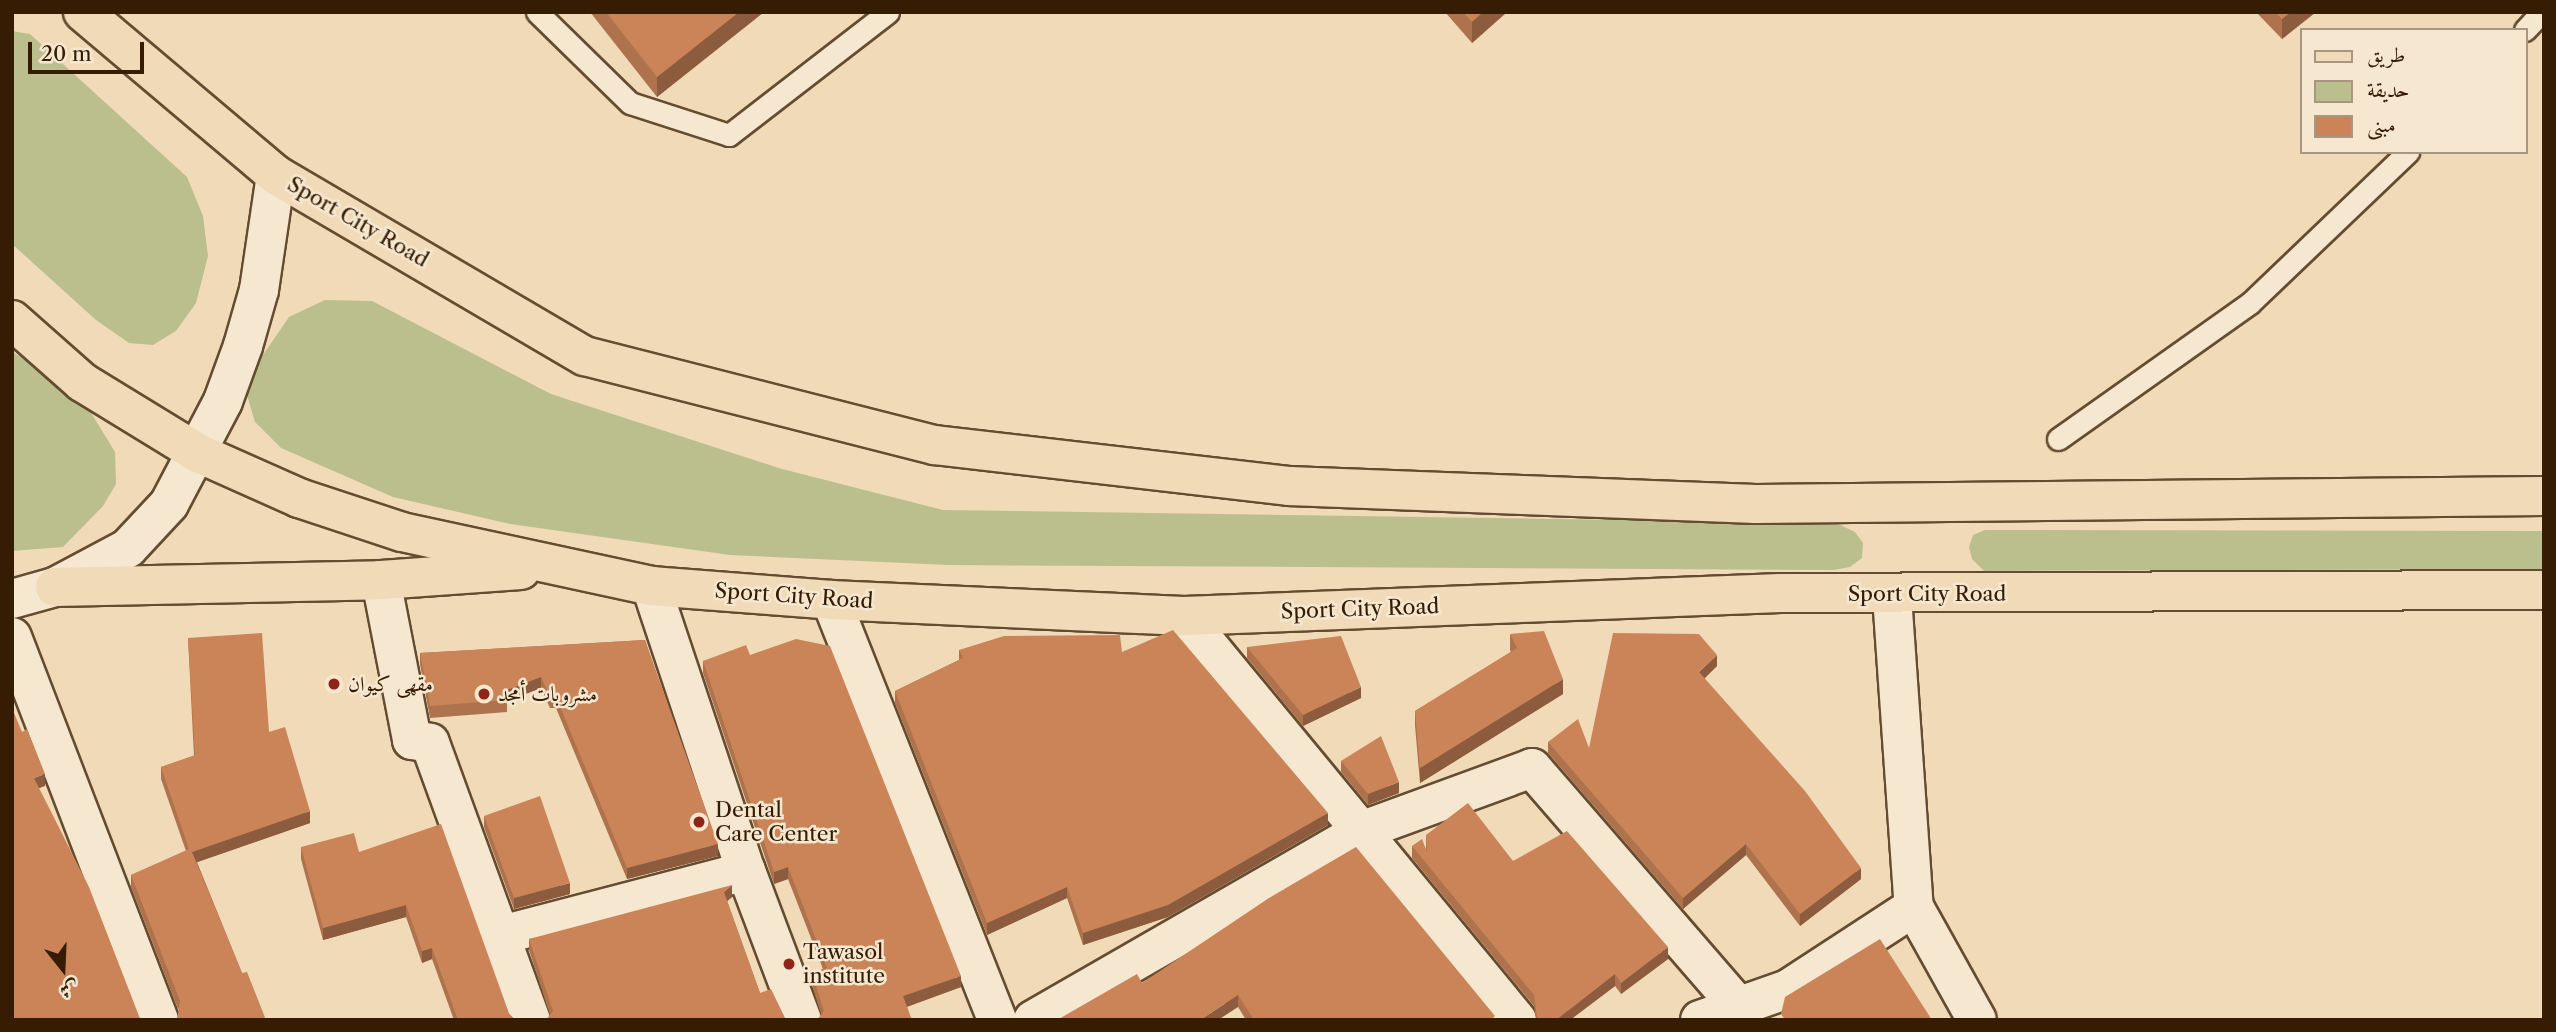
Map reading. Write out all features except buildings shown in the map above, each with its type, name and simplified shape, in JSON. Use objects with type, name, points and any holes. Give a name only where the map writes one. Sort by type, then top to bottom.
[{"type":"main road","name":"Sport City Road","points":[[83,12],[276,174],[586,356],[935,445],[1289,486],[1756,504],[2544,496]]},
{"type":"main road","name":"Sport City Road","points":[[12,320],[82,382],[198,453],[299,498],[402,532],[651,586],[831,600],[1184,616],[1781,593],[1892,596],[2544,590]]},
{"type":"main road","points":[[55,587],[382,580],[567,567]]},
{"type":"street","points":[[12,599],[55,587],[128,548],[169,504],[223,401],[259,290],[276,174]]},
{"type":"street","points":[[382,580],[412,740],[430,743],[531,1020]]},
{"type":"street","points":[[651,586],[746,871],[802,1020]]},
{"type":"street","points":[[1892,596],[1914,907],[1978,1020]]},
{"type":"street","points":[[831,600],[997,1020]]},
{"type":"street","points":[[1184,616],[1517,1020]]},
{"type":"street","points":[[12,637],[159,1020]]},
{"type":"street","points":[[1033,1020],[1363,830],[1532,768],[1740,1009]]},
{"type":"street","points":[[501,935],[746,871]]},
{"type":"street","points":[[1700,1020],[1740,1009],[1788,989],[1914,907]]},
{"type":"lane","points":[[537,12],[630,103],[729,135],[888,12]]},
{"type":"lane","points":[[2527,28],[2542,12]]},
{"type":"lane","points":[[2058,439],[2250,303],[2406,154]]},
{"type":"green space","points":[[12,31],[30,34],[187,177],[203,216],[208,256],[196,303],[176,331],[153,345],[129,343],[96,320],[12,244]]},
{"type":"green space","points":[[325,300],[372,301],[551,394],[782,469],[943,510],[1836,523],[1855,532],[1863,543],[1862,558],[1850,567],[1834,570],[948,565],[730,555],[510,524],[393,497],[281,448],[255,422],[247,395],[252,371],[289,317]]},
{"type":"green space","points":[[12,352],[76,388],[115,452],[116,484],[103,506],[63,547],[12,551]]},
{"type":"green space","points":[[1985,530],[2544,531],[2544,569],[1984,571],[1972,559],[1969,547],[1973,535]]},
{"type":"place","name":"مقهى كيوان","points":[[334,684]]},
{"type":"place","name":"مشروبات أمجد","points":[[484,694]]},
{"type":"place","name":"Dental Care Center","points":[[699,822]]},
{"type":"place","name":"Tawasol institute","points":[[789,964]]}]
